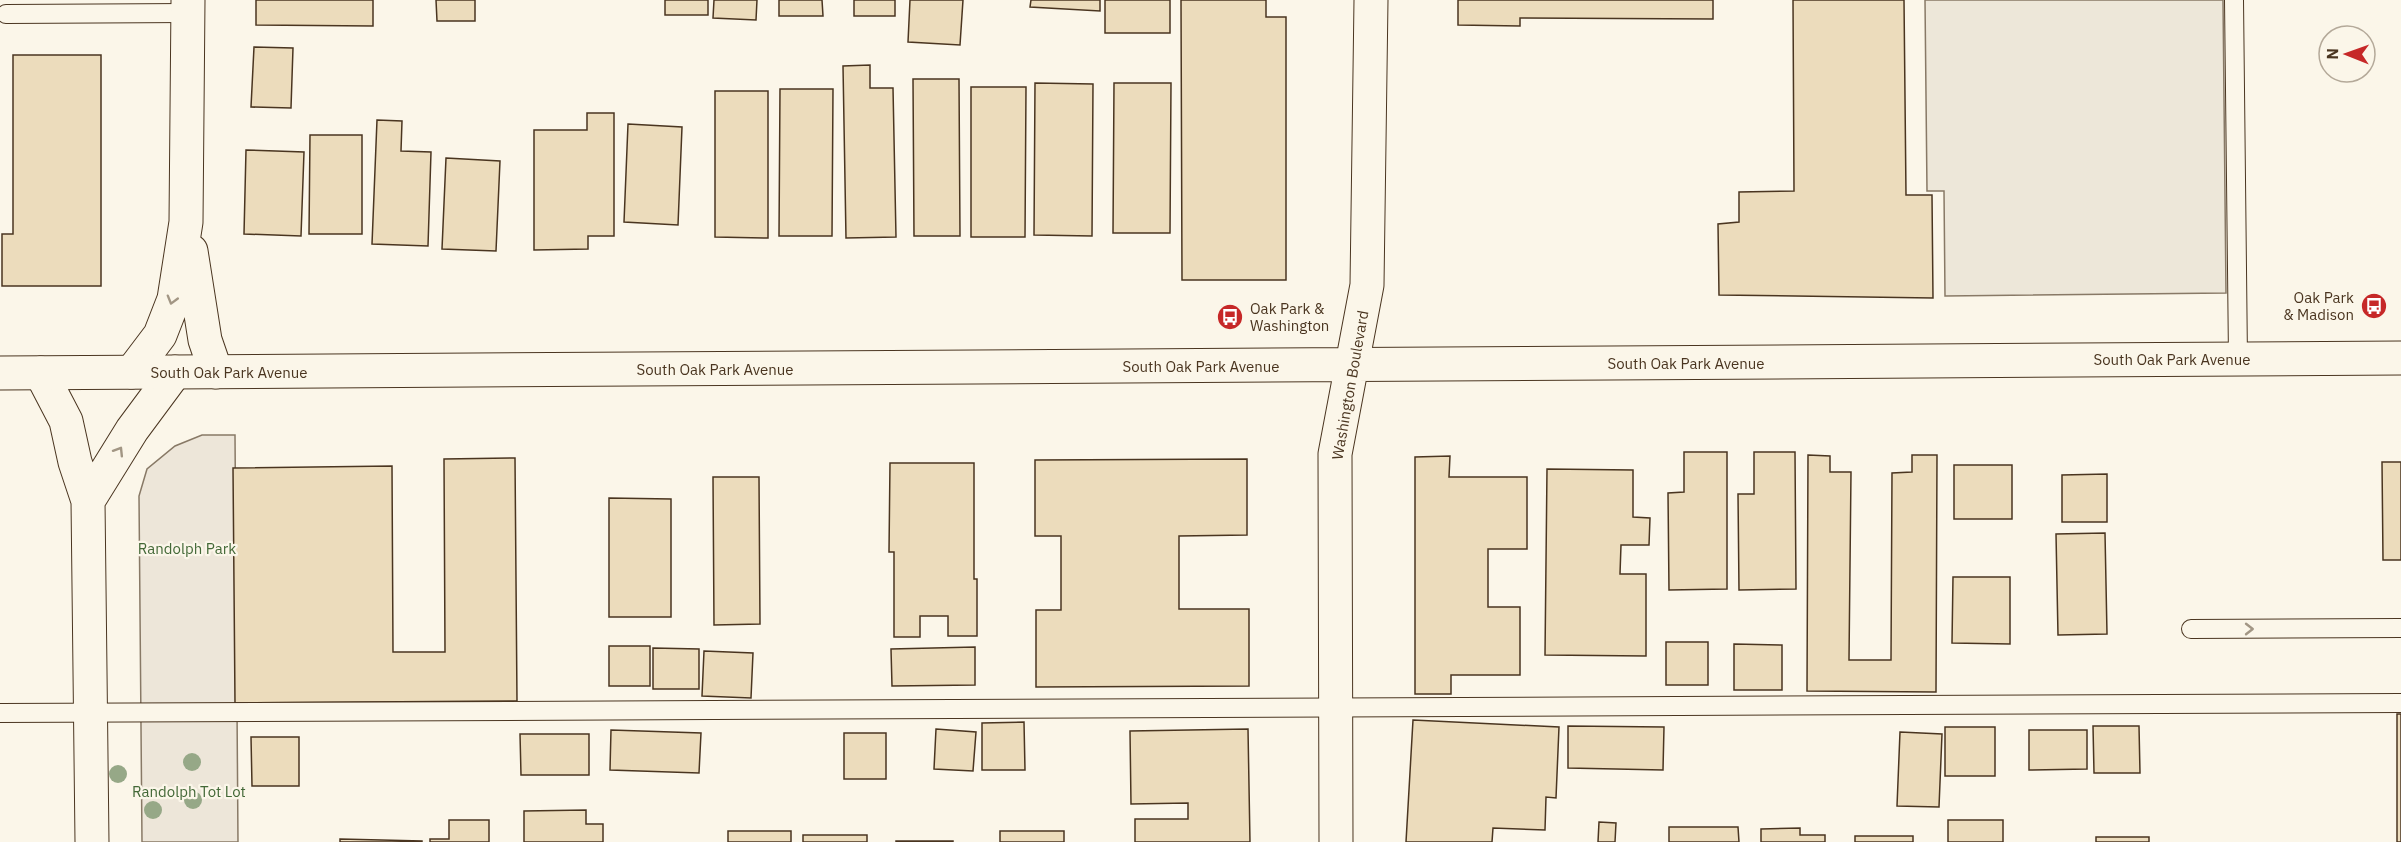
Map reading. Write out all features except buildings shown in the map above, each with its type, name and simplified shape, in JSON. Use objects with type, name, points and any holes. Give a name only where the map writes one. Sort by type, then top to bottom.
[{"type":"street","name":"Washington Boulevard","points":[[1336,842],[1335,454],[1367,285],[1371,0]]},
{"type":"street","points":[[132,372],[160,335],[174,298],[186,222],[188,6]]},
{"type":"street","points":[[186,222],[205,340],[216,372]]},
{"type":"street","name":"South Oak Park Avenue","points":[[0,373],[2401,358]]},
{"type":"street","points":[[88,501],[132,430],[175,372]]},
{"type":"street","points":[[41,373],[66,422],[75,462],[88,501],[92,842]]},
{"type":"lane","points":[[2234,0],[2238,359]]},
{"type":"lane","points":[[6,14],[188,6]]},
{"type":"lane","points":[[2191,629],[2401,628]]},
{"type":"lane","points":[[0,713],[2401,703]]},
{"type":"green space","name":"Randolph Park","points":[[202,435],[235,435],[238,842],[142,842],[139,496],[147,469],[175,446]]},
{"type":"shaded area","points":[[1925,0],[2223,0],[2226,293],[1945,296],[1944,191],[1927,191]]},
{"type":"place","name":"Oak Park & Madison","points":[[2374,306]]},
{"type":"place","name":"Oak Park & Washington","points":[[1230,317]]},
{"type":"park label","name":"Randolph Tot Lot","points":[[189,791]]}]
